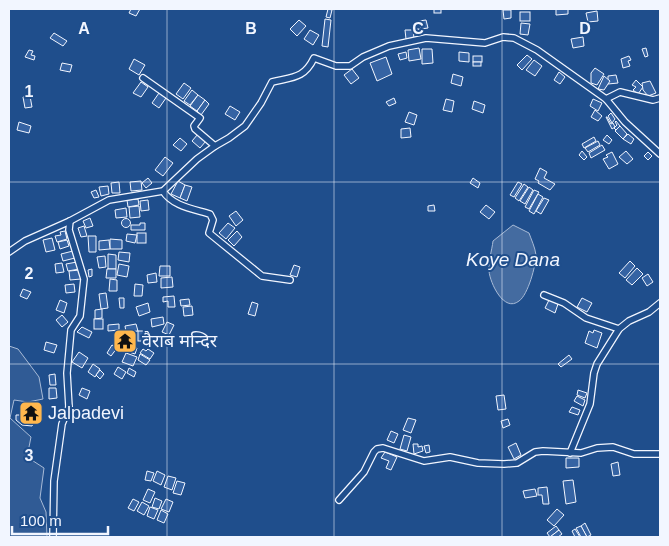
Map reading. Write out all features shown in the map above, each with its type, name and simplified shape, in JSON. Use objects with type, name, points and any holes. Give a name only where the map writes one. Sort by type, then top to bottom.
[{"type":"street","points":[[9,252],[26,241],[70,221],[109,200],[163,191],[197,159],[245,126],[261,103],[272,82],[300,76],[309,68],[314,58],[336,66],[350,66],[363,57],[388,46],[426,38],[485,43],[503,37],[514,38],[537,50],[606,100],[625,122],[660,154]]},
{"type":"street","points":[[143,78],[200,118],[194,126],[195,129],[215,146]]},
{"type":"street","points":[[606,100],[620,92],[653,100],[660,98]]},
{"type":"street","points":[[163,191],[168,198],[176,203],[210,214],[213,217],[209,233],[262,276],[290,280]]},
{"type":"street","points":[[53,537],[54,481],[62,424],[69,407],[67,373],[71,330],[80,316],[84,279],[69,230],[70,221]]},
{"type":"street","points":[[544,295],[564,304],[586,318],[619,329]]},
{"type":"street","points":[[570,452],[590,404],[597,364],[619,329],[629,321],[649,312],[660,303]]},
{"type":"street","points":[[339,500],[364,472],[377,449],[384,448],[424,461],[450,457],[504,464],[517,463],[535,452],[543,450],[581,453],[597,448],[614,447],[634,454],[660,454]]},
{"type":"shaded area","points":[[9,346],[18,349],[39,377],[43,399],[28,402],[14,400],[10,418],[31,437],[27,457],[44,468],[40,498],[46,512],[47,537],[9,537]]},
{"type":"water","name":"Koye Dana","points":[[513,225],[529,233],[536,255],[535,266],[525,293],[519,301],[513,304],[503,300],[495,289],[489,267],[493,241]]},
{"type":"building","points":[[131,9],[140,9],[136,16],[129,13]]},
{"type":"building","points":[[328,9],[332,10],[330,18],[326,17]]},
{"type":"building","points":[[434,9],[441,9],[441,13],[434,13]]},
{"type":"building","points":[[556,9],[568,9],[568,14],[556,15]]},
{"type":"building","points":[[503,10],[511,10],[511,18],[504,19]]},
{"type":"building","points":[[597,11],[598,21],[588,22],[586,13]]},
{"type":"building","points":[[520,12],[530,12],[530,21],[520,21]]},
{"type":"building","points":[[325,19],[331,20],[328,47],[322,46]]},
{"type":"building","points":[[299,20],[306,26],[297,36],[290,29]]},
{"type":"building","points":[[426,20],[428,28],[421,29],[419,21]]},
{"type":"building","points":[[521,23],[530,24],[528,35],[520,34]]},
{"type":"building","points":[[414,29],[419,29],[419,34],[414,34]]},
{"type":"building","points":[[310,30],[319,35],[313,45],[304,39]]},
{"type":"building","points":[[405,30],[413,30],[414,38],[406,39]]},
{"type":"building","points":[[54,33],[67,41],[63,46],[50,38]]},
{"type":"building","points":[[583,37],[584,46],[573,48],[571,39]]},
{"type":"building","points":[[419,48],[421,59],[409,61],[408,50]]},
{"type":"building","points":[[646,48],[648,56],[645,57],[642,49]]},
{"type":"building","points":[[422,49],[432,49],[433,63],[422,64]]},
{"type":"building","points":[[29,50],[33,51],[31,55],[35,56],[34,60],[25,57]]},
{"type":"building","points":[[406,52],[407,58],[400,60],[398,54]]},
{"type":"building","points":[[459,52],[469,53],[469,62],[459,61]]},
{"type":"building","points":[[527,55],[532,59],[522,70],[517,65]]},
{"type":"building","points":[[473,56],[482,56],[482,62],[473,62]]},
{"type":"building","points":[[629,56],[631,60],[628,61],[630,66],[623,68],[621,59]]},
{"type":"building","points":[[386,57],[392,74],[377,81],[370,63]]},
{"type":"building","points":[[134,59],[145,65],[139,75],[129,69]]},
{"type":"building","points":[[534,60],[542,66],[535,76],[526,70]]},
{"type":"building","points":[[473,62],[481,62],[481,66],[473,66]]},
{"type":"building","points":[[62,63],[72,65],[70,72],[60,70]]},
{"type":"building","points":[[595,68],[604,74],[597,85],[591,83],[591,73]]},
{"type":"building","points":[[352,69],[359,78],[351,84],[344,75]]},
{"type":"building","points":[[559,72],[565,77],[560,84],[554,80]]},
{"type":"building","points":[[453,74],[463,77],[461,86],[451,83]]},
{"type":"building","points":[[616,75],[618,83],[608,84],[608,76]]},
{"type":"building","points":[[604,76],[610,81],[604,90],[598,89]]},
{"type":"building","points":[[636,80],[643,87],[638,94],[633,90],[636,87],[632,85]]},
{"type":"building","points":[[650,81],[656,93],[648,96],[643,90],[642,83]]},
{"type":"building","points":[[141,82],[148,87],[141,97],[133,93]]},
{"type":"building","points":[[184,83],[191,88],[183,99],[176,94]]},
{"type":"building","points":[[192,90],[198,95],[190,105],[184,101]]},
{"type":"building","points":[[159,93],[166,98],[159,108],[152,103]]},
{"type":"building","points":[[198,95],[205,100],[197,111],[190,106]]},
{"type":"building","points":[[30,96],[32,107],[25,108],[23,97]]},
{"type":"building","points":[[394,98],[396,103],[389,106],[386,102]]},
{"type":"building","points":[[446,99],[454,101],[452,112],[443,110]]},
{"type":"building","points":[[593,99],[602,103],[598,111],[590,106]]},
{"type":"building","points":[[205,100],[209,104],[201,115],[197,111]]},
{"type":"building","points":[[474,101],[485,105],[483,113],[472,109]]},
{"type":"building","points":[[230,106],[240,112],[235,120],[225,114]]},
{"type":"building","points":[[595,110],[602,116],[598,121],[591,117]]},
{"type":"building","points":[[409,112],[417,115],[414,125],[405,122]]},
{"type":"building","points":[[611,113],[615,119],[612,123],[608,116]]},
{"type":"building","points":[[606,117],[611,124],[613,123],[615,127],[612,129]]},
{"type":"building","points":[[616,121],[620,126],[616,130],[614,128],[617,125]]},
{"type":"building","points":[[19,122],[31,126],[29,133],[17,130]]},
{"type":"building","points":[[620,126],[627,134],[623,139],[615,131]]},
{"type":"building","points":[[410,128],[411,137],[401,138],[401,129]]},
{"type":"building","points":[[198,134],[206,141],[200,148],[192,141]]},
{"type":"building","points":[[628,134],[634,139],[631,144],[623,139]]},
{"type":"building","points":[[607,135],[612,140],[609,144],[603,140]]},
{"type":"building","points":[[594,137],[596,141],[584,148],[582,144]]},
{"type":"building","points":[[180,138],[187,144],[181,151],[173,145]]},
{"type":"building","points":[[598,141],[600,145],[588,152],[585,148]]},
{"type":"building","points":[[602,145],[605,150],[591,158],[589,153]]},
{"type":"building","points":[[582,151],[587,157],[584,160],[579,155]]},
{"type":"building","points":[[626,151],[633,159],[627,164],[619,157]]},
{"type":"building","points":[[612,152],[618,164],[609,169],[603,159]]},
{"type":"building","points":[[648,152],[652,156],[648,160],[644,156]]},
{"type":"building","points":[[165,157],[173,163],[163,176],[155,170]]},
{"type":"building","points":[[540,168],[547,172],[544,178],[555,184],[550,190],[535,179]]},
{"type":"building","points":[[148,178],[152,183],[146,188],[142,183]]},
{"type":"building","points":[[473,178],[480,183],[478,188],[470,183]]},
{"type":"building","points":[[141,181],[142,190],[131,191],[130,182]]},
{"type":"building","points":[[178,181],[185,185],[180,198],[171,194]]},
{"type":"building","points":[[119,182],[120,193],[112,193],[111,183]]},
{"type":"building","points":[[518,182],[522,184],[514,197],[510,195]]},
{"type":"building","points":[[524,184],[528,187],[519,201],[515,198]]},
{"type":"building","points":[[185,185],[192,187],[187,201],[180,198]]},
{"type":"building","points":[[108,186],[109,194],[101,196],[99,187]]},
{"type":"building","points":[[529,187],[533,190],[525,204],[520,201]]},
{"type":"building","points":[[96,190],[99,197],[94,198],[91,192]]},
{"type":"building","points":[[534,190],[539,192],[529,209],[525,207]]},
{"type":"building","points":[[538,194],[543,197],[534,214],[529,211]]},
{"type":"building","points":[[544,198],[549,200],[541,214],[536,211]]},
{"type":"building","points":[[138,199],[139,205],[128,207],[127,200]]},
{"type":"building","points":[[148,200],[149,210],[141,211],[140,201]]},
{"type":"building","points":[[434,205],[435,211],[428,211],[428,206]]},
{"type":"building","points":[[486,205],[495,212],[489,219],[480,212]]},
{"type":"building","points":[[139,206],[140,217],[130,218],[129,207]]},
{"type":"building","points":[[126,208],[127,217],[116,218],[115,210]]},
{"type":"building","points":[[236,211],[243,220],[236,226],[229,216]]},
{"type":"building","points":[[90,218],[93,226],[86,228],[83,221]]},
{"type":"building","points":[[126,219],[130,223],[126,227],[122,223]]},
{"type":"building","points":[[140,223],[145,223],[145,230],[131,230],[131,225],[140,225]]},
{"type":"building","points":[[228,223],[235,228],[226,239],[219,233]]},
{"type":"building","points":[[84,226],[87,236],[81,237],[78,228]]},
{"type":"building","points":[[65,231],[67,239],[57,242],[55,236],[61,235],[60,232]]},
{"type":"building","points":[[237,231],[242,237],[234,246],[228,240]]},
{"type":"building","points":[[137,233],[146,233],[146,243],[137,243]]},
{"type":"building","points":[[127,234],[137,235],[135,243],[126,241]]},
{"type":"building","points":[[88,236],[96,236],[96,252],[89,252]]},
{"type":"building","points":[[52,238],[55,250],[46,252],[43,240]]},
{"type":"building","points":[[110,239],[122,240],[122,249],[110,249]]},
{"type":"building","points":[[67,240],[69,246],[60,249],[58,242]]},
{"type":"building","points":[[109,240],[110,249],[99,250],[99,241]]},
{"type":"building","points":[[73,251],[75,258],[63,261],[61,254]]},
{"type":"building","points":[[119,252],[130,253],[129,262],[118,260]]},
{"type":"building","points":[[108,254],[116,255],[116,269],[108,269]]},
{"type":"building","points":[[105,256],[106,267],[99,268],[97,257]]},
{"type":"building","points":[[630,261],[635,266],[625,278],[619,273]]},
{"type":"building","points":[[77,262],[79,269],[68,271],[66,264]]},
{"type":"building","points":[[62,263],[64,272],[56,273],[55,264]]},
{"type":"building","points":[[119,264],[129,266],[127,277],[117,275]]},
{"type":"building","points":[[294,265],[300,267],[297,277],[290,275]]},
{"type":"building","points":[[160,266],[170,266],[170,276],[159,276]]},
{"type":"building","points":[[637,268],[643,274],[632,285],[626,280]]},
{"type":"building","points":[[92,269],[92,276],[89,277],[88,270]]},
{"type":"building","points":[[107,269],[116,269],[116,278],[106,278]]},
{"type":"building","points":[[80,270],[81,279],[70,280],[69,271]]},
{"type":"building","points":[[156,273],[157,282],[148,283],[147,275]]},
{"type":"building","points":[[648,274],[653,282],[647,286],[642,278]]},
{"type":"building","points":[[172,277],[173,287],[161,288],[161,278]]},
{"type":"building","points":[[110,279],[117,280],[117,291],[109,291]]},
{"type":"building","points":[[74,284],[75,292],[66,293],[65,285]]},
{"type":"building","points":[[135,284],[143,285],[142,296],[134,296]]},
{"type":"building","points":[[23,289],[31,292],[27,299],[20,296]]},
{"type":"building","points":[[106,293],[108,308],[101,309],[99,294]]},
{"type":"building","points":[[174,296],[175,307],[168,307],[168,301],[163,302],[163,297]]},
{"type":"building","points":[[119,298],[124,298],[124,308],[120,308]]},
{"type":"building","points":[[582,298],[592,303],[587,312],[577,307]]},
{"type":"building","points":[[189,299],[190,305],[181,306],[180,300]]},
{"type":"building","points":[[60,300],[67,303],[64,313],[56,310]]},
{"type":"building","points":[[549,300],[558,304],[555,313],[545,308]]},
{"type":"building","points":[[252,302],[258,304],[255,316],[248,314]]},
{"type":"building","points":[[148,303],[150,312],[139,316],[136,307]]},
{"type":"building","points":[[192,306],[193,315],[184,316],[183,307]]},
{"type":"building","points":[[102,309],[102,318],[95,319],[95,310]]},
{"type":"building","points":[[62,315],[68,322],[62,327],[56,320]]},
{"type":"building","points":[[163,317],[164,324],[152,327],[151,319]]},
{"type":"building","points":[[94,319],[103,319],[103,329],[94,329]]},
{"type":"building","points":[[167,322],[174,325],[169,335],[162,332]]},
{"type":"building","points":[[119,324],[119,330],[108,331],[108,325]]},
{"type":"building","points":[[136,324],[138,331],[126,332],[125,326]]},
{"type":"building","points":[[82,327],[92,332],[89,338],[77,332]]},
{"type":"building","points":[[594,330],[602,333],[597,348],[585,343],[589,331],[593,333]]},
{"type":"building","points":[[138,331],[145,331],[145,341],[138,341]]},
{"type":"building","points":[[125,337],[131,339],[127,346],[122,344]]},
{"type":"building","points":[[46,342],[57,345],[54,353],[44,350]]},
{"type":"building","points":[[129,344],[137,348],[135,354],[126,351]]},
{"type":"building","points":[[112,345],[117,348],[111,356],[107,353]]},
{"type":"building","points":[[143,349],[146,351],[148,349],[154,353],[150,359],[140,353]]},
{"type":"building","points":[[79,352],[88,358],[82,368],[72,362]]},
{"type":"building","points":[[126,353],[137,357],[133,366],[122,362]]},
{"type":"building","points":[[140,354],[150,360],[146,365],[138,360]]},
{"type":"building","points":[[569,355],[572,359],[561,367],[558,364]]},
{"type":"building","points":[[93,364],[100,369],[95,377],[88,372]]},
{"type":"building","points":[[118,367],[126,372],[122,379],[114,374]]},
{"type":"building","points":[[129,368],[136,372],[134,377],[127,373]]},
{"type":"building","points":[[100,370],[104,374],[100,379],[96,375]]},
{"type":"building","points":[[55,374],[56,385],[50,385],[49,375]]},
{"type":"building","points":[[49,388],[56,388],[57,398],[49,399]]},
{"type":"building","points":[[82,388],[90,391],[87,399],[79,395]]},
{"type":"building","points":[[578,390],[587,393],[585,398],[577,395]]},
{"type":"building","points":[[504,395],[506,409],[498,410],[496,396]]},
{"type":"building","points":[[577,396],[585,400],[583,406],[574,401]]},
{"type":"building","points":[[23,405],[40,405],[35,412],[36,417],[32,426],[22,425],[16,420],[16,415],[21,415]]},
{"type":"building","points":[[572,407],[580,410],[578,415],[569,412]]},
{"type":"building","points":[[408,418],[416,420],[411,433],[403,430]]},
{"type":"building","points":[[508,419],[510,425],[503,428],[501,421]]},
{"type":"building","points":[[391,431],[398,434],[394,443],[387,440]]},
{"type":"building","points":[[404,435],[411,437],[407,451],[400,449]]},
{"type":"building","points":[[516,443],[521,455],[514,459],[508,447]]},
{"type":"building","points":[[413,444],[418,444],[418,447],[422,446],[423,451],[414,454]]},
{"type":"building","points":[[429,445],[430,452],[426,453],[424,446]]},
{"type":"building","points":[[385,452],[397,457],[391,470],[386,468],[389,461],[381,458]]},
{"type":"building","points":[[566,458],[579,458],[579,467],[566,468]]},
{"type":"building","points":[[618,462],[620,475],[613,476],[611,464]]},
{"type":"building","points":[[147,471],[154,473],[151,481],[145,480]]},
{"type":"building","points":[[157,471],[165,475],[161,485],[153,481]]},
{"type":"building","points":[[168,476],[176,478],[172,490],[164,487]]},
{"type":"building","points":[[573,480],[576,502],[566,504],[563,481]]},
{"type":"building","points":[[177,481],[185,483],[181,495],[173,493]]},
{"type":"building","points":[[547,487],[549,504],[543,504],[542,495],[538,495],[538,488]]},
{"type":"building","points":[[148,489],[155,492],[150,503],[143,500]]},
{"type":"building","points":[[535,489],[537,496],[525,498],[523,491]]},
{"type":"building","points":[[155,498],[162,501],[159,509],[152,507]]},
{"type":"building","points":[[133,499],[139,502],[134,511],[128,508]]},
{"type":"building","points":[[166,499],[173,502],[169,512],[161,509]]},
{"type":"building","points":[[142,502],[149,506],[144,515],[137,511]]},
{"type":"building","points":[[150,507],[158,510],[154,519],[147,516]]},
{"type":"building","points":[[557,509],[564,515],[554,526],[547,520]]},
{"type":"building","points":[[161,510],[168,514],[164,523],[157,520]]},
{"type":"building","points":[[585,523],[591,535],[587,537],[581,526]]},
{"type":"building","points":[[556,526],[559,530],[550,537],[547,533]]},
{"type":"building","points":[[581,526],[587,537],[581,537],[576,528]]},
{"type":"building","points":[[575,529],[580,537],[575,537],[572,531]]},
{"type":"building","points":[[559,530],[562,534],[558,537],[550,537]]},
{"type":"place","name":"वैराब मन्दिर","points":[[125,341]]},
{"type":"place","name":"Jalpadevi","points":[[31,413]]}]
